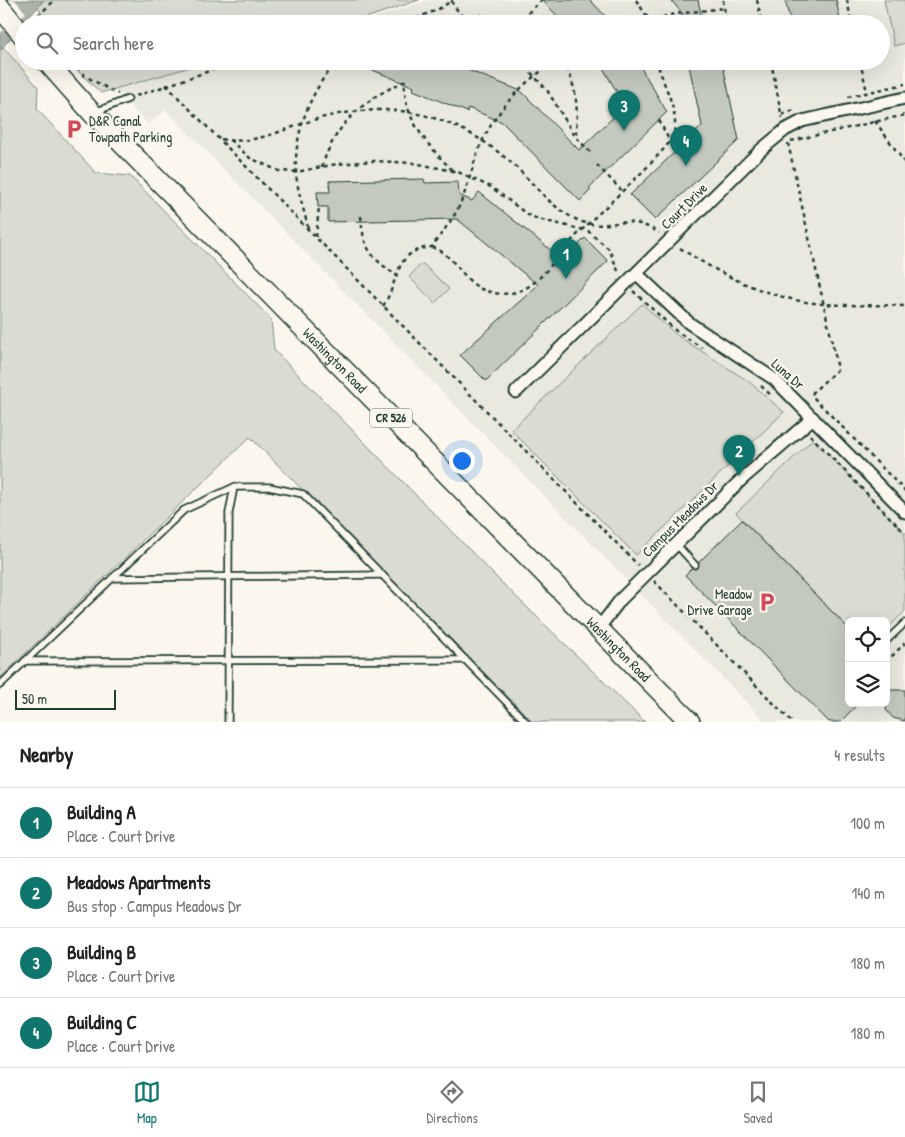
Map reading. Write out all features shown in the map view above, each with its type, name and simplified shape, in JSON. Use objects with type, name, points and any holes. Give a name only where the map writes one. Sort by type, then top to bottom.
[{"type":"main road","points":[[0,7],[15,26]]},
{"type":"main road","name":"Washington Road","points":[[54,70],[92,114],[690,722]]},
{"type":"street","name":"Court Drive","points":[[516,392],[762,149],[786,136],[802,121],[905,98]]},
{"type":"street","name":"Luna Dr","points":[[637,274],[689,323],[774,379],[905,512]]},
{"type":"street","name":"Campus Meadows Dr","points":[[598,629],[622,599],[742,479],[801,426],[813,418]]},
{"type":"lane","points":[[92,114],[128,99]]},
{"type":"lane","points":[[228,722],[229,513],[234,487]]},
{"type":"lane","points":[[0,685],[184,510],[234,487],[269,487],[303,494],[526,722]]},
{"type":"lane","points":[[676,544],[695,565]]},
{"type":"lane","points":[[112,578],[382,576]]},
{"type":"lane","points":[[890,637],[905,622]]},
{"type":"lane","points":[[25,661],[466,660]]},
{"type":"path","points":[[39,15],[55,0]]},
{"type":"path","points":[[424,15],[437,10],[452,0],[462,15]]},
{"type":"path","points":[[526,15],[542,0]]},
{"type":"path","points":[[636,0],[646,15]]},
{"type":"path","points":[[722,0],[725,15]]},
{"type":"path","points":[[757,0],[760,15]]},
{"type":"path","points":[[847,0],[850,15]]},
{"type":"path","points":[[668,15],[724,8]]},
{"type":"path","points":[[80,70],[85,76],[128,99],[212,70]]},
{"type":"path","points":[[308,229],[296,172],[297,146],[302,125],[321,82],[330,70]]},
{"type":"path","points":[[528,70],[547,90],[576,136],[590,152]]},
{"type":"path","points":[[383,306],[392,291],[399,265],[414,251],[432,247],[461,204],[469,176],[483,140],[519,90],[544,70]]},
{"type":"path","points":[[567,70],[576,92],[578,110],[576,136]]},
{"type":"path","points":[[432,247],[452,259],[467,280],[476,287],[500,294],[524,290],[670,142],[676,126],[675,114],[660,70]]},
{"type":"path","points":[[772,70],[838,368],[813,392],[812,396],[905,491]]},
{"type":"path","points":[[322,167],[329,147],[354,111],[376,94],[405,81],[404,94],[409,112],[424,139],[453,171]]},
{"type":"path","points":[[166,85],[792,722]]},
{"type":"path","points":[[220,138],[230,140],[267,136],[354,111],[409,112],[440,120],[483,140],[504,156],[542,195],[563,213],[588,224],[599,226],[614,221],[630,221],[643,224],[734,280],[783,297],[823,304],[905,306]]},
{"type":"path","points":[[786,136],[905,115]]},
{"type":"path","points":[[659,120],[670,142]]},
{"type":"path","points":[[230,140],[262,165],[279,171],[296,172],[351,162],[392,162],[453,171],[469,176],[491,187],[528,215],[551,224],[583,229],[595,236],[609,249],[626,284],[675,330],[706,350]]},
{"type":"path","points":[[597,165],[622,190]]},
{"type":"path","points":[[316,237],[320,207]]},
{"type":"path","points":[[361,216],[361,233],[366,245],[387,269],[396,275]]},
{"type":"path","points":[[754,381],[774,398]]},
{"type":"path","points":[[801,426],[905,533]]},
{"type":"path","points":[[890,658],[905,643]]},
{"type":"shaded area","points":[[0,0],[44,0],[31,15],[15,15],[15,33],[0,50]]},
{"type":"shaded area","points":[[44,0],[419,0],[375,15],[42,15],[38,7]]},
{"type":"shaded area","points":[[429,0],[905,0],[905,722],[766,722],[166,110],[148,124],[109,84],[167,70],[890,70],[890,15],[383,15]]},
{"type":"shaded area","points":[[884,0],[905,0],[905,43],[894,46],[890,28],[890,15],[887,15]]},
{"type":"shaded area","points":[[3,47],[15,61],[15,70],[23,70],[38,87],[37,109],[96,173],[130,176],[271,319],[274,350],[500,581],[645,722],[533,722],[250,437],[0,678],[0,53]]},
{"type":"shaded area","points":[[77,70],[180,70],[101,93]]},
{"type":"shaded area","points":[[422,263],[449,289],[435,303],[409,277]]},
{"type":"shaded area","points":[[642,304],[678,336],[748,381],[784,412],[636,555],[511,430]]},
{"type":"shaded area","points":[[813,439],[905,533],[905,611],[890,626],[890,617],[845,617],[845,625],[736,513]]},
{"type":"pier","points":[[0,0],[15,0],[26,13],[23,15],[15,15],[15,21],[0,33]]},
{"type":"building","points":[[542,0],[590,0],[604,15],[556,15]]},
{"type":"building","points":[[671,0],[698,0],[701,15],[684,15]]},
{"type":"building","points":[[785,0],[836,0],[839,15],[789,15]]},
{"type":"building","points":[[372,70],[468,70],[521,91],[579,150],[625,106],[604,70],[642,70],[667,112],[589,188],[591,190],[580,201],[502,122],[468,108],[467,112],[413,90],[414,87]]},
{"type":"building","points":[[690,70],[724,70],[739,140],[655,220],[630,195],[702,126]]},
{"type":"building","points":[[424,179],[425,183],[458,182],[459,195],[472,201],[479,192],[563,260],[585,238],[608,261],[486,381],[460,355],[538,285],[457,219],[328,222],[328,207],[318,207],[317,192],[330,192],[329,181]]},
{"type":"building","name":"Meadow Drive Garage","points":[[742,520],[845,625],[845,707],[855,707],[840,722],[829,722],[685,575],[692,568],[698,568],[699,562]]},
{"type":"building","points":[[890,690],[905,690],[905,721],[893,718],[886,710],[886,707],[890,707]]},
{"type":"place","name":"D&R Canal Towpath Parking","points":[[74,129]]},
{"type":"place","name":"Building B","points":[[624,131]]},
{"type":"place","name":"Building C","points":[[686,166]]},
{"type":"place","name":"Building A","points":[[566,279]]},
{"type":"place","name":"Meadows Apartments","points":[[739,476]]},
{"type":"place","name":"Meadow Drive Garage","points":[[767,602]]}]
